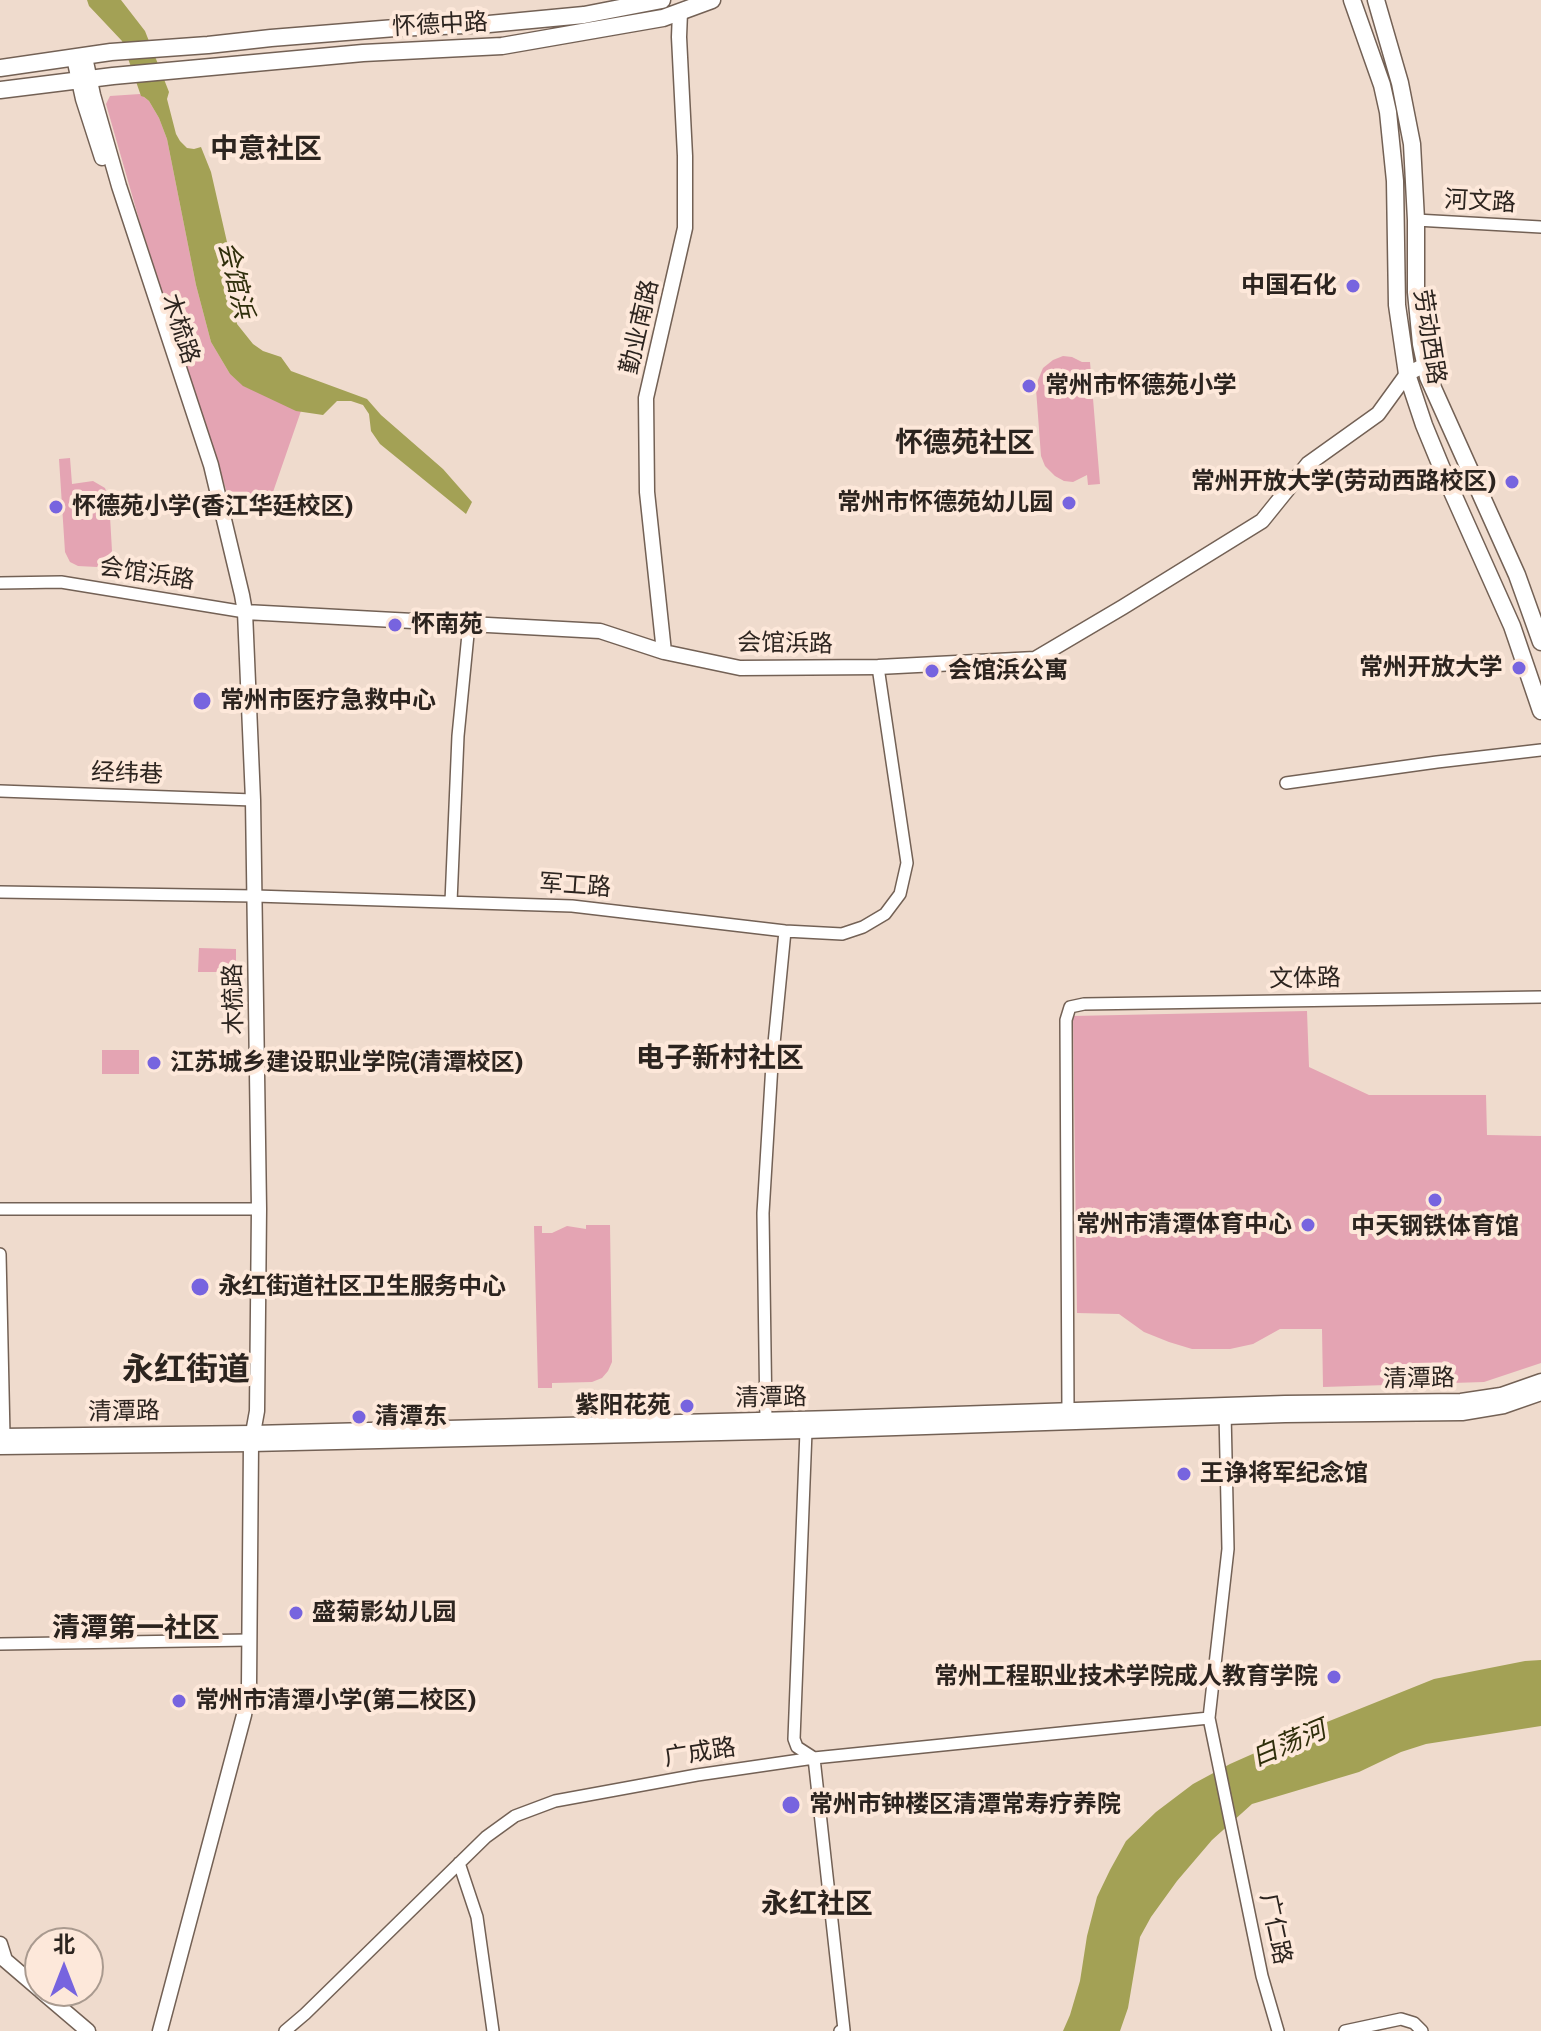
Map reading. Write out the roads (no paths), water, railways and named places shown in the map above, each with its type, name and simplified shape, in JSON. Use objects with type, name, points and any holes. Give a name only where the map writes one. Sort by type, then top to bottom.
[{"type":"main road","name":"怀德中路","points":[[80,57],[380,29],[489,24],[584,15],[662,0]]},
{"type":"main road","name":"怀德中路","points":[[84,79],[363,53],[502,46],[663,18],[682,4],[712,0]]},
{"type":"main road","name":"劳动西路","points":[[1352,0],[1382,85],[1388,112],[1395,181],[1397,305],[1407,374],[1424,425],[1512,626],[1541,711]]},
{"type":"main road","name":"劳动西路","points":[[1376,0],[1407,111],[1412,144],[1416,292],[1425,365],[1433,391],[1517,575],[1541,642]]},
{"type":"main road","points":[[0,68],[80,57]]},
{"type":"main road","points":[[0,90],[84,79]]},
{"type":"street","name":"勤业南路","points":[[664,652],[647,492],[646,398],[685,228],[679,37],[682,4]]},
{"type":"street","name":"木梳路","points":[[80,57],[84,79],[83,99],[212,499],[236,596],[245,612],[253,800],[259,1209],[249,1685],[244,1715],[160,2031]]},
{"type":"street","name":"河文路","points":[[1416,220],[1541,227]]},
{"type":"street","name":"会馆浜路","points":[[0,583],[61,582],[245,612],[600,631],[664,652],[740,668],[878,667],[1035,659],[1262,521],[1308,464],[1378,414],[1407,374],[1425,365]]},
{"type":"street","points":[[451,902],[458,736],[469,624]]},
{"type":"street","name":"军工路","points":[[0,892],[572,906],[785,931],[842,934],[863,927],[885,914],[900,894],[907,863],[878,667]]},
{"type":"street","points":[[1286,783],[1541,750]]},
{"type":"street","name":"经纬巷","points":[[0,791],[253,800]]},
{"type":"street","points":[[766,1420],[763,1213],[772,1064],[785,931]]},
{"type":"street","name":"文体路","points":[[1068,1411],[1066,1020],[1070,1007],[1084,1004],[1541,997]]},
{"type":"street","points":[[0,1209],[259,1209]]},
{"type":"street","points":[[0,1254],[1,1440]]},
{"type":"street","name":"清潭路","points":[[1,1440],[806,1431],[1461,1401],[1501,1395],[1541,1381]]},
{"type":"street","name":"清潭路","points":[[252,1438],[1068,1411],[1462,1413],[1504,1406],[1541,1393]]},
{"type":"street","name":"广仁路","points":[[1225,1411],[1228,1549],[1209,1718],[1262,1976],[1278,2031]]},
{"type":"street","points":[[806,1431],[794,1739],[797,1747],[814,1758],[844,2030],[840,2031]]},
{"type":"street","points":[[0,1644],[249,1640]]},
{"type":"street","name":"广成路","points":[[285,2031],[486,1837],[515,1816],[555,1801],[814,1758],[1209,1718]]},
{"type":"street","points":[[459,1863],[477,1917],[493,2031]]},
{"type":"street","points":[[0,1944],[2,1960],[24,1978]]},
{"type":"street","points":[[59,2007],[88,2031]]},
{"type":"street","points":[[1345,2031],[1401,2019],[1414,2023],[1422,2031]]},
{"type":"water","points":[[87,0],[121,0],[145,31],[169,92],[167,99],[176,134],[187,148],[201,147],[211,172],[232,264],[230,283],[237,324],[253,344],[281,357],[291,371],[367,399],[443,469],[472,502],[466,514],[380,444],[371,431],[369,414],[363,405],[337,401],[323,415],[296,411],[243,386],[230,374],[211,342],[196,285],[167,139],[159,118],[149,101],[141,96],[122,41]]},
{"type":"water","name":"白荡河","points":[[1541,1660],[1541,1726],[1426,1744],[1359,1772],[1252,1804],[1212,1840],[1151,1917],[1140,1937],[1128,2008],[1120,2031],[1063,2031],[1080,1981],[1097,1897],[1126,1841],[1156,1812],[1193,1784],[1230,1764],[1434,1679]]},
{"type":"place","name":"中国石化","points":[[1353,286]]},
{"type":"place","name":"常州市怀德苑小学","points":[[1029,386]]},
{"type":"place","name":"常州开放大学(劳动西路校区)","points":[[1512,482]]},
{"type":"place","name":"常州市怀德苑幼儿园","points":[[1069,503]]},
{"type":"place","name":"怀德苑小学(香江华廷校区)","points":[[56,507]]},
{"type":"place","name":"怀南苑","points":[[395,625]]},
{"type":"place","name":"常州开放大学","points":[[1519,668]]},
{"type":"place","name":"会馆浜公寓","points":[[932,671]]},
{"type":"place","name":"常州市医疗急救中心","points":[[202,701]]},
{"type":"place","name":"江苏城乡建设职业学院(清潭校区)","points":[[154,1063]]},
{"type":"place","name":"中天钢铁体育馆","points":[[1435,1200]]},
{"type":"place","name":"常州市清潭体育中心","points":[[1308,1225]]},
{"type":"place","name":"永红街道社区卫生服务中心","points":[[200,1287]]},
{"type":"place","name":"紫阳花苑","points":[[687,1406]]},
{"type":"place","name":"清潭东","points":[[359,1417]]},
{"type":"place","name":"王诤将军纪念馆","points":[[1184,1474]]},
{"type":"place","name":"盛菊影幼儿园","points":[[296,1613]]},
{"type":"place","name":"常州工程职业技术学院成人教育学院","points":[[1334,1677]]},
{"type":"place","name":"常州市清潭小学(第二校区)","points":[[179,1701]]},
{"type":"place","name":"常州市钟楼区清潭常寿疗养院","points":[[791,1805]]},
{"type":"district","name":"中意社区","points":[[266,150]]},
{"type":"district","name":"怀德苑社区","points":[[965,444]]},
{"type":"district","name":"电子新村社区","points":[[720,1059]]},
{"type":"district","name":"永红街道","points":[[186,1371]]},
{"type":"district","name":"清潭第一社区","points":[[136,1629]]},
{"type":"district","name":"永红社区","points":[[817,1905]]},
{"type":"water label","name":"会馆浜","points":[[235,280]]}]
